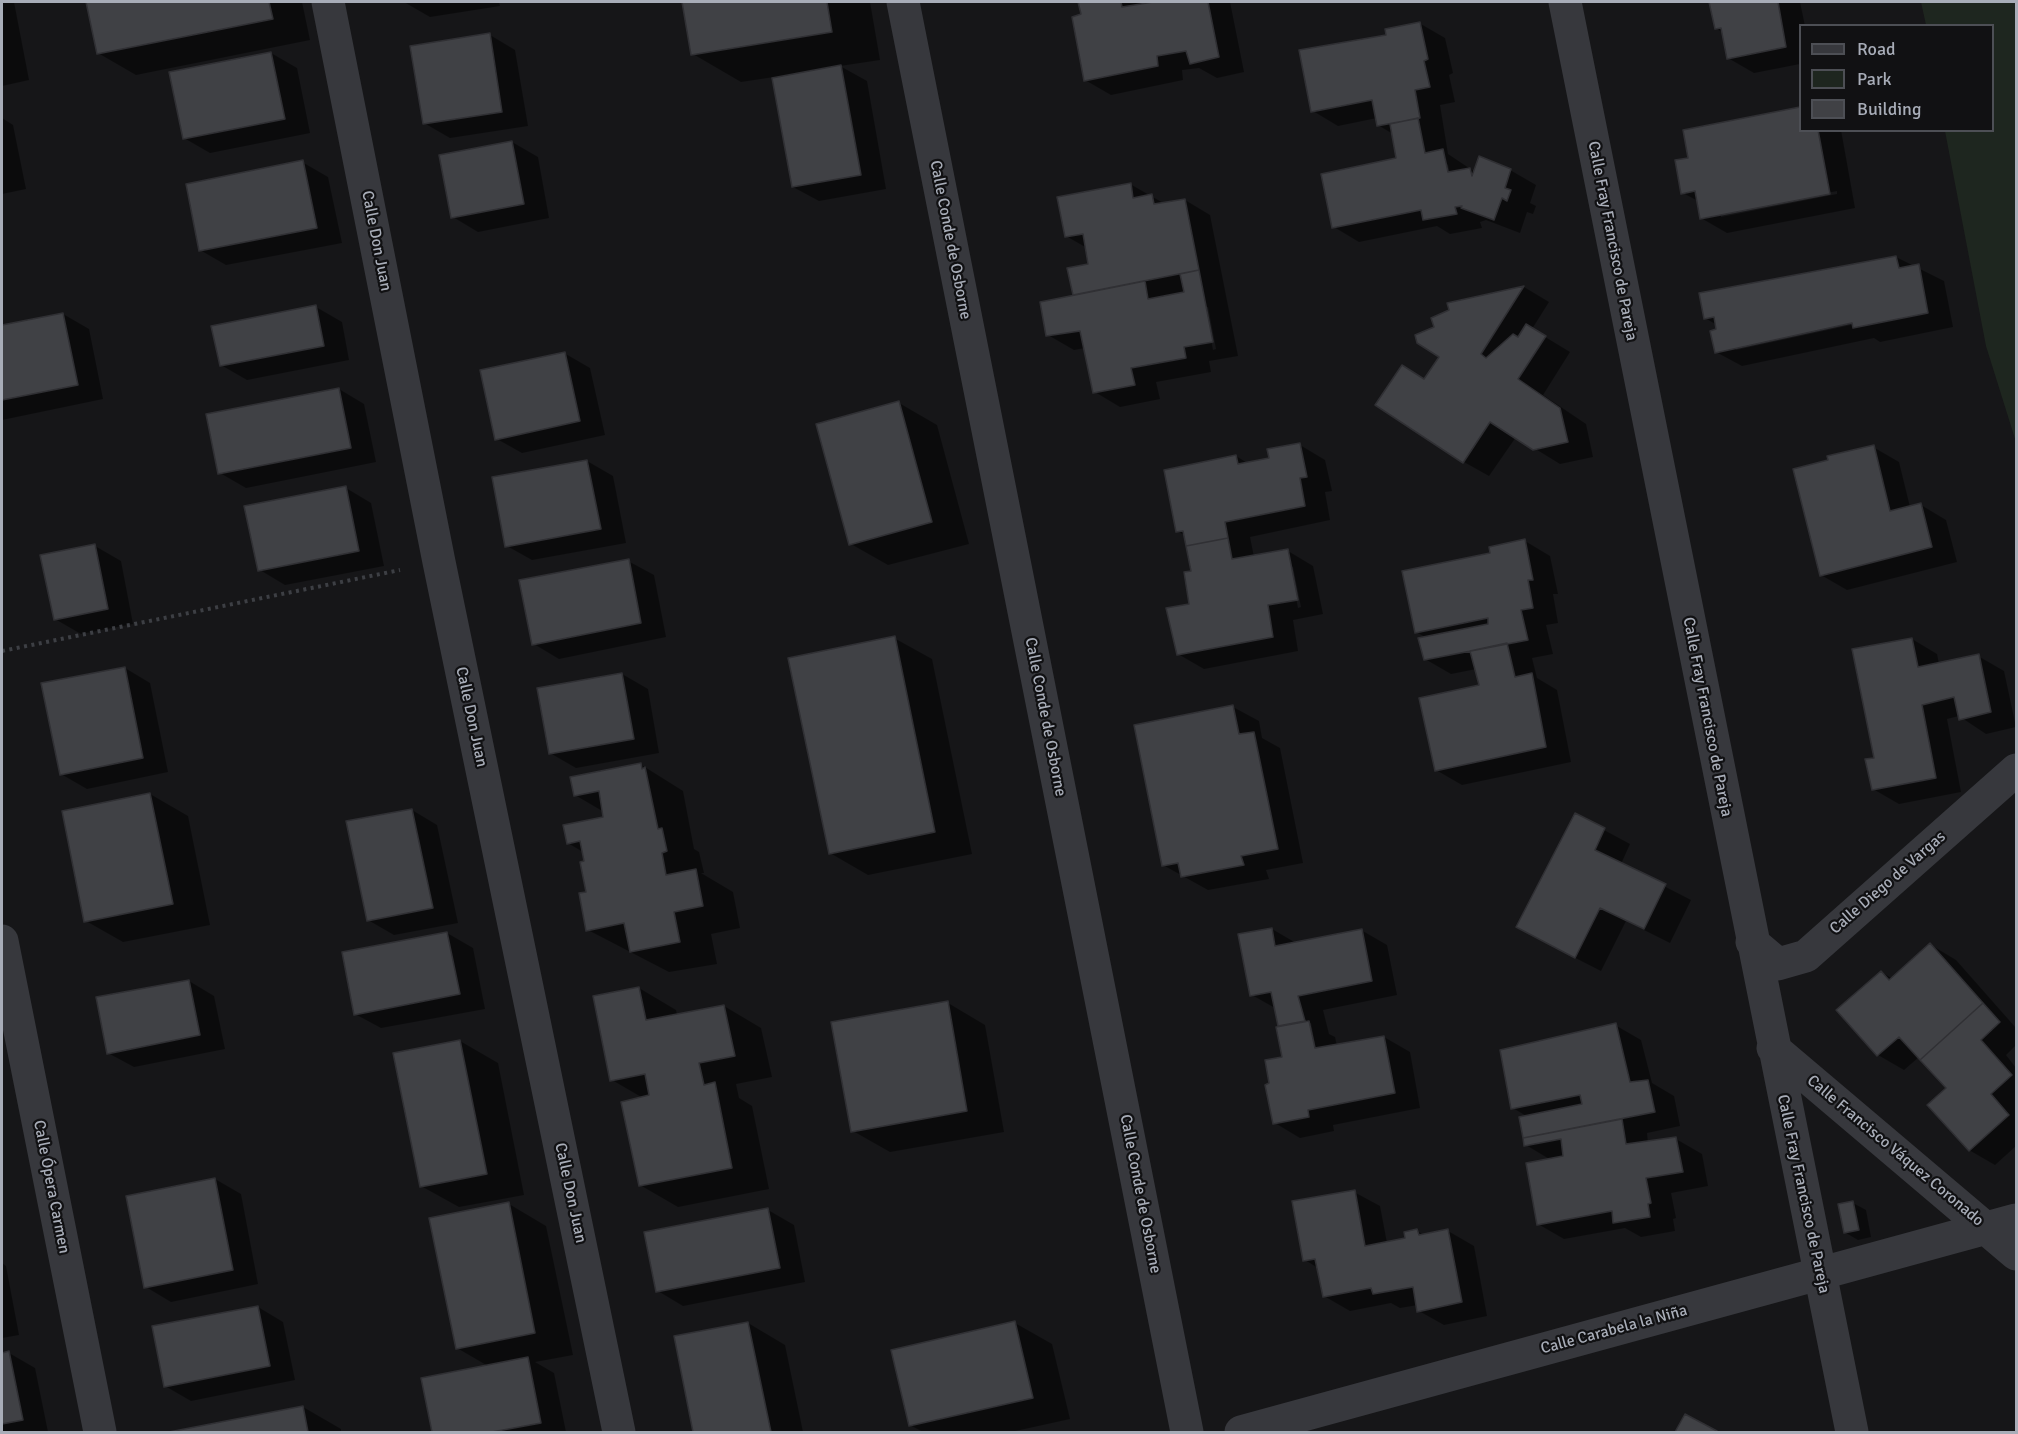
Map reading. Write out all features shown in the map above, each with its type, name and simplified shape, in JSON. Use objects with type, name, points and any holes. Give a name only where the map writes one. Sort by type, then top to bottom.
[{"type":"street","name":"Calle Don Juan","points":[[328,2],[439,562],[619,1432]]},
{"type":"street","name":"Calle Conde de Osborne","points":[[903,2],[1187,1432]]},
{"type":"street","name":"Calle Fray Francisco de Pareja","points":[[1565,2],[1773,1048],[1852,1432]]},
{"type":"street","name":"Calle Diego de Vargas","points":[[1752,942],[1778,964],[1806,956],[2016,770]]},
{"type":"street","name":"Calle Ópera Carmen","points":[[2,942],[100,1432]]},
{"type":"street","name":"Calle Francisco Váquez Coronado","points":[[1773,1048],[2002,1224],[2016,1254]]},
{"type":"street","name":"Calle Carabela la Niña","points":[[1241,1432],[2002,1224]]},
{"type":"path","points":[[2,651],[439,562]]},
{"type":"green space","points":[[1921,2],[2016,2],[2016,442],[1986,346],[1945,132],[1994,132],[1994,24],[1926,24]]},
{"type":"building","points":[[86,2],[269,2],[273,19],[97,54]]},
{"type":"building","points":[[682,2],[827,2],[832,32],[691,55]]},
{"type":"building","points":[[1078,2],[1121,2],[1122,7],[1153,2],[1208,2],[1219,57],[1190,64],[1186,51],[1157,56],[1158,66],[1084,81],[1072,17],[1081,14]]},
{"type":"building","points":[[1709,2],[1778,2],[1786,47],[1727,59],[1721,28],[1715,29]]},
{"type":"building","points":[[1420,22],[1428,59],[1424,61],[1430,87],[1415,90],[1420,118],[1377,126],[1372,100],[1311,112],[1299,50],[1386,35],[1385,29]]},
{"type":"building","points":[[490,33],[502,112],[423,124],[410,46]]},
{"type":"building","points":[[271,52],[285,119],[183,139],[169,72]]},
{"type":"building","points":[[841,65],[861,175],[792,187],[772,78]]},
{"type":"building","points":[[1799,107],[1799,132],[1818,132],[1830,194],[1700,219],[1695,191],[1681,194],[1675,160],[1688,158],[1683,130]]},
{"type":"building","points":[[1418,118],[1425,153],[1443,149],[1448,172],[1470,168],[1472,176],[1479,156],[1511,169],[1505,188],[1511,190],[1507,201],[1502,198],[1494,220],[1461,208],[1462,206],[1455,207],[1457,214],[1423,220],[1421,210],[1332,228],[1321,174],[1396,158],[1390,124]]},
{"type":"building","points":[[512,141],[524,204],[451,218],[439,155]]},
{"type":"building","points":[[303,160],[317,228],[199,251],[186,184]]},
{"type":"building","points":[[1131,183],[1133,198],[1152,194],[1154,204],[1185,199],[1199,270],[1073,295],[1067,268],[1088,264],[1083,234],[1065,237],[1057,197]]},
{"type":"building","points":[[1896,256],[1899,268],[1919,264],[1928,313],[1853,328],[1852,323],[1715,353],[1710,331],[1716,329],[1714,317],[1704,319],[1699,293]]},
{"type":"building","points":[[1199,270],[1213,342],[1184,347],[1186,358],[1131,368],[1135,385],[1093,393],[1080,331],[1046,336],[1040,302],[1145,281],[1148,299],[1184,292],[1180,274]]},
{"type":"building","points":[[1524,286],[1481,354],[1486,358],[1513,334],[1518,337],[1526,324],[1546,336],[1518,379],[1560,408],[1568,442],[1533,450],[1490,422],[1463,463],[1375,405],[1402,365],[1424,379],[1439,357],[1417,343],[1415,335],[1434,327],[1431,318],[1449,310],[1447,303]]},
{"type":"building","points":[[316,305],[324,346],[220,366],[211,326]]},
{"type":"building","points":[[63,313],[78,385],[2,400],[2,325]]},
{"type":"building","points":[[565,352],[580,421],[495,440],[480,370]]},
{"type":"building","points":[[339,388],[351,448],[218,474],[206,414]]},
{"type":"building","points":[[899,401],[932,522],[849,545],[816,424]]},
{"type":"building","points":[[1300,443],[1307,477],[1300,478],[1305,506],[1225,522],[1228,538],[1186,546],[1183,531],[1176,532],[1164,470],[1236,455],[1238,464],[1269,458],[1267,449]]},
{"type":"building","points":[[1874,445],[1890,511],[1921,503],[1932,547],[1820,576],[1793,469],[1828,460],[1827,456]]},
{"type":"building","points":[[587,460],[601,529],[505,547],[492,477]]},
{"type":"building","points":[[346,486],[359,551],[258,571],[244,506]]},
{"type":"building","points":[[1228,538],[1232,559],[1288,549],[1298,600],[1268,605],[1273,637],[1177,655],[1166,608],[1189,604],[1184,572],[1191,571],[1186,546]]},
{"type":"building","points":[[1525,539],[1533,580],[1528,580],[1533,608],[1521,610],[1528,640],[1424,660],[1418,638],[1488,624],[1488,618],[1415,633],[1402,571],[1490,553],[1489,547]]},
{"type":"building","points":[[95,544],[108,609],[54,620],[40,555]]},
{"type":"building","points":[[629,559],[641,623],[532,645],[519,580]]},
{"type":"building","points":[[895,636],[935,832],[829,854],[788,658]]},
{"type":"building","points":[[1912,638],[1918,667],[1979,654],[1991,712],[1959,720],[1954,697],[1922,705],[1936,778],[1872,790],[1865,759],[1874,758],[1852,649]]},
{"type":"building","points":[[1507,643],[1515,677],[1532,673],[1546,747],[1435,771],[1419,698],[1479,685],[1470,651]]},
{"type":"building","points":[[125,667],[143,758],[60,775],[41,683]]},
{"type":"building","points":[[622,673],[634,739],[549,754],[537,688]]},
{"type":"building","points":[[1233,705],[1239,734],[1254,732],[1278,849],[1241,856],[1244,865],[1181,877],[1178,863],[1162,866],[1134,725]]},
{"type":"building","points":[[641,763],[642,769],[645,767],[658,829],[662,828],[667,851],[662,853],[666,875],[696,869],[703,906],[674,912],[680,942],[630,952],[624,923],[586,931],[579,893],[586,892],[580,862],[584,861],[580,841],[567,844],[563,825],[603,817],[599,791],[574,796],[570,777]]},
{"type":"building","points":[[150,793],[173,904],[84,922],[62,811]]},
{"type":"building","points":[[412,809],[433,908],[367,921],[346,821]]},
{"type":"building","points":[[1575,813],[1605,828],[1595,850],[1666,884],[1644,929],[1600,908],[1575,958],[1516,927]]},
{"type":"building","points":[[1272,928],[1275,946],[1362,929],[1372,981],[1298,996],[1305,1021],[1278,1026],[1271,992],[1250,996],[1238,934]]},
{"type":"building","points":[[447,932],[460,994],[354,1015],[342,952]]},
{"type":"building","points":[[1930,943],[1983,1003],[1920,1060],[1899,1037],[1877,1056],[1836,1010],[1881,971],[1889,980]]},
{"type":"building","points":[[189,980],[200,1035],[107,1054],[96,997]]},
{"type":"building","points":[[639,987],[646,1020],[724,1005],[735,1056],[699,1063],[704,1085],[715,1082],[732,1168],[639,1186],[621,1102],[649,1095],[645,1074],[610,1081],[593,996]]},
{"type":"building","points":[[948,1001],[967,1111],[851,1132],[831,1022]]},
{"type":"building","points":[[1983,1003],[2000,1022],[1981,1040],[2012,1075],[1991,1094],[2009,1115],[1969,1151],[1927,1105],[1946,1088],[1920,1060]]},
{"type":"building","points":[[1309,1021],[1315,1048],[1384,1036],[1395,1093],[1308,1110],[1309,1117],[1273,1124],[1265,1085],[1269,1083],[1265,1060],[1282,1057],[1276,1027]]},
{"type":"building","points":[[1616,1023],[1630,1082],[1648,1080],[1655,1112],[1523,1138],[1519,1117],[1582,1104],[1580,1095],[1511,1109],[1500,1050]]},
{"type":"building","points":[[460,1040],[487,1174],[420,1187],[393,1053]]},
{"type":"building","points":[[1622,1119],[1626,1144],[1676,1137],[1683,1172],[1646,1178],[1651,1203],[1648,1204],[1650,1217],[1613,1223],[1612,1211],[1537,1225],[1526,1163],[1563,1156],[1561,1139],[1524,1146],[1523,1138]]},
{"type":"building","points":[[215,1178],[233,1270],[144,1288],[126,1196]]},
{"type":"building","points":[[1355,1190],[1365,1246],[1405,1238],[1404,1232],[1417,1229],[1419,1235],[1448,1229],[1462,1302],[1417,1312],[1413,1287],[1373,1294],[1371,1288],[1323,1297],[1315,1259],[1303,1261],[1292,1201]]},
{"type":"building","points":[[1853,1201],[1859,1230],[1844,1233],[1838,1204]]},
{"type":"building","points":[[509,1202],[535,1333],[456,1349],[429,1218]]},
{"type":"building","points":[[768,1208],[780,1268],[656,1292],[644,1232]]},
{"type":"building","points":[[258,1306],[270,1366],[164,1387],[152,1326]]},
{"type":"building","points":[[1015,1321],[1033,1398],[909,1426],[891,1350]]},
{"type":"building","points":[[748,1322],[771,1432],[693,1432],[674,1336]]},
{"type":"building","points":[[9,1351],[23,1420],[2,1424],[2,1353]]},
{"type":"building","points":[[528,1357],[541,1423],[492,1432],[432,1432],[421,1378]]},
{"type":"building","points":[[303,1406],[308,1432],[169,1432]]},
{"type":"building","points":[[1685,1414],[1717,1431],[1675,1432]]}]
